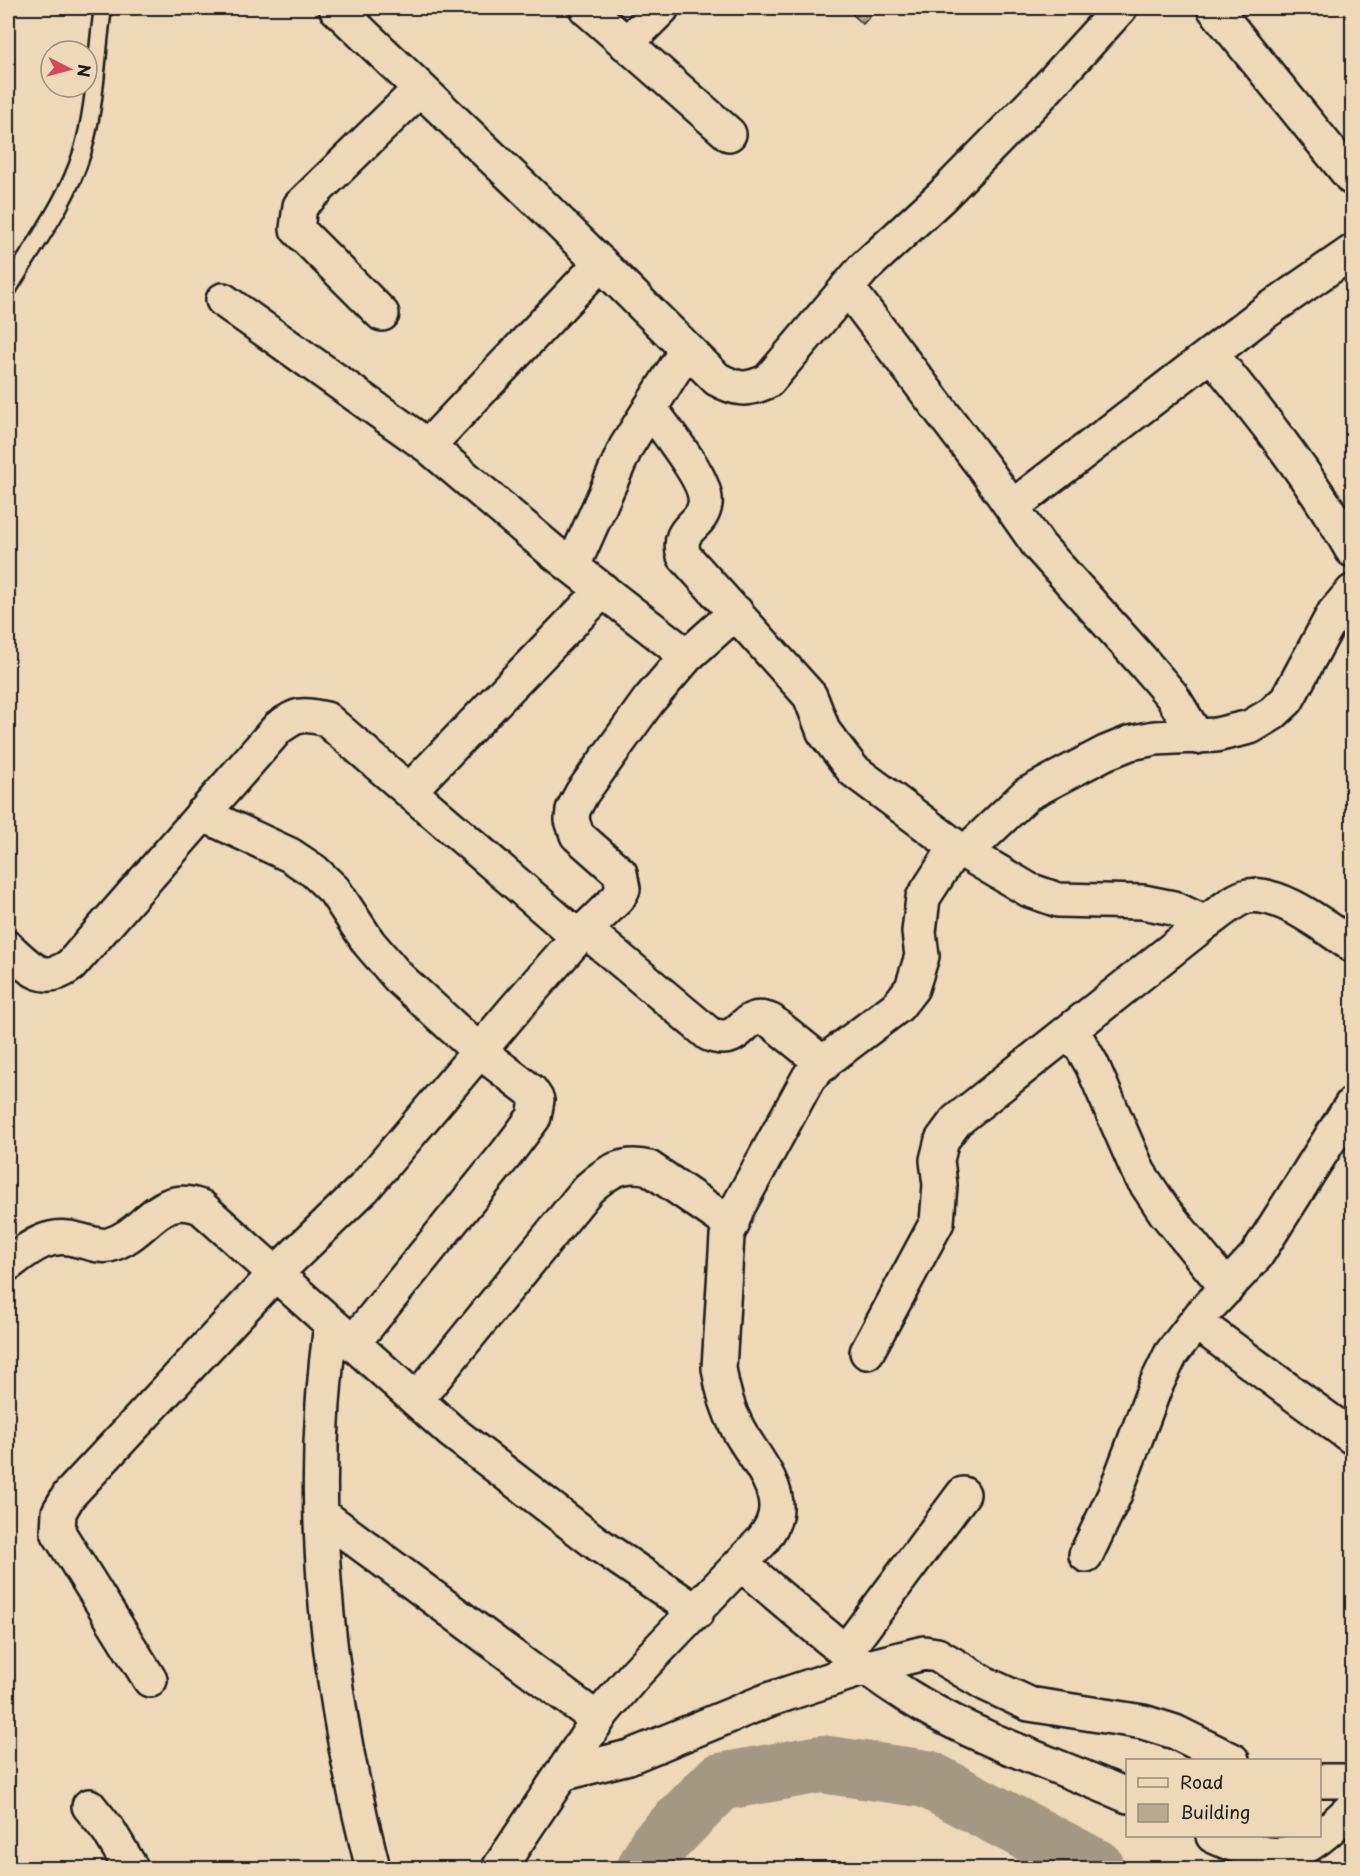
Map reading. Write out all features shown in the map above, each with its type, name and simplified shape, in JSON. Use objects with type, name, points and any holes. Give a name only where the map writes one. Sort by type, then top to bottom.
[{"type":"street","points":[[586,8],[729,134]]},
{"type":"street","points":[[626,44],[662,8]]},
{"type":"street","points":[[346,11],[420,89],[601,263],[717,379],[733,388],[745,390],[768,381],[847,287],[942,196],[1039,97],[1120,8]]},
{"type":"street","points":[[1214,8],[1353,178]]},
{"type":"street","points":[[382,314],[297,229],[297,217],[300,206],[420,89]]},
{"type":"street","points":[[1012,507],[1264,314],[1353,252]]},
{"type":"street","points":[[428,446],[601,263]]},
{"type":"street","points":[[847,287],[1046,554],[1172,696],[1197,737]]},
{"type":"street","points":[[223,300],[428,446],[573,566],[687,656]]},
{"type":"street","points":[[573,566],[626,447],[687,349]]},
{"type":"street","points":[[1212,355],[1314,485],[1353,550]]},
{"type":"street","points":[[650,408],[705,489],[706,502],[703,512],[682,537],[681,546],[684,556],[810,696],[824,732],[853,770],[961,850],[1029,890],[1058,900],[1143,902],[1173,908],[1205,923]]},
{"type":"street","points":[[409,791],[603,590]]},
{"type":"street","points":[[499,1869],[598,1720],[637,1672],[697,1612],[774,1524],[777,1507],[774,1491],[738,1428],[722,1388],[719,1368],[724,1325],[724,1262],[727,1236],[737,1209],[809,1077],[898,1006],[912,988],[922,956],[919,932],[923,898],[961,850],[1027,794],[1068,772],[1130,743],[1155,738],[1216,735],[1250,727],[1272,714],[1287,700],[1334,613],[1353,592]]},
{"type":"street","points":[[150,1680],[58,1532],[58,1512],[69,1496],[275,1274],[363,1188],[581,933],[618,898],[623,889],[623,880],[612,864],[577,835],[572,820],[573,810],[582,793],[650,700],[687,656],[736,612]]},
{"type":"street","points":[[8,948],[32,970],[46,975],[60,973],[71,965],[278,728],[296,715],[310,715],[326,719],[581,933],[710,1034],[729,1038],[753,1018],[762,1017],[771,1021],[824,1064]]},
{"type":"street","points":[[202,814],[290,855],[314,871],[334,890],[369,943],[399,978],[479,1052],[531,1091],[537,1100],[534,1117],[342,1334],[322,1390],[318,1461],[332,1674],[360,1816],[374,1869]]},
{"type":"street","points":[[867,1352],[937,1222],[940,1185],[937,1160],[942,1140],[956,1121],[1205,923],[1247,896],[1273,898],[1353,945]]},
{"type":"street","points":[[1072,1030],[1092,1065],[1139,1173],[1166,1212],[1227,1288]]},
{"type":"street","points":[[1086,1555],[1114,1496],[1155,1388],[1171,1354],[1196,1322],[1256,1256],[1353,1104]]},
{"type":"street","points":[[416,1400],[588,1189],[606,1173],[635,1164],[649,1168],[732,1225]]},
{"type":"street","points":[[8,1264],[33,1245],[56,1236],[107,1246],[134,1233],[160,1210],[173,1202],[188,1202],[201,1207],[452,1432],[595,1542],[697,1612]]},
{"type":"street","points":[[1196,1322],[1353,1437]]},
{"type":"street","points":[[857,1659],[963,1494]]},
{"type":"street","points":[[321,1514],[598,1720]]},
{"type":"street","points":[[741,1564],[857,1659],[923,1706],[954,1722],[1126,1795]]},
{"type":"street","points":[[561,1774],[629,1757],[857,1659],[924,1653],[937,1655],[986,1684],[1029,1704],[1143,1722],[1175,1732],[1228,1759]]},
{"type":"street","points":[[1321,1781],[1353,1781]]},
{"type":"street","points":[[89,1806],[109,1831],[131,1869]]},
{"type":"street","points":[[1321,1837],[1353,1808]]},
{"type":"street","points":[[1216,1837],[1256,1853],[1281,1856],[1296,1853],[1320,1837]]},
{"type":"lane","points":[[8,289],[68,190],[82,152],[90,116],[103,8]]},
{"type":"building","points":[[846,8],[878,8],[863,24]]},
{"type":"waterway","points":[[646,1868],[657,1846],[720,1782],[821,1764],[927,1779],[1096,1868]]}]
